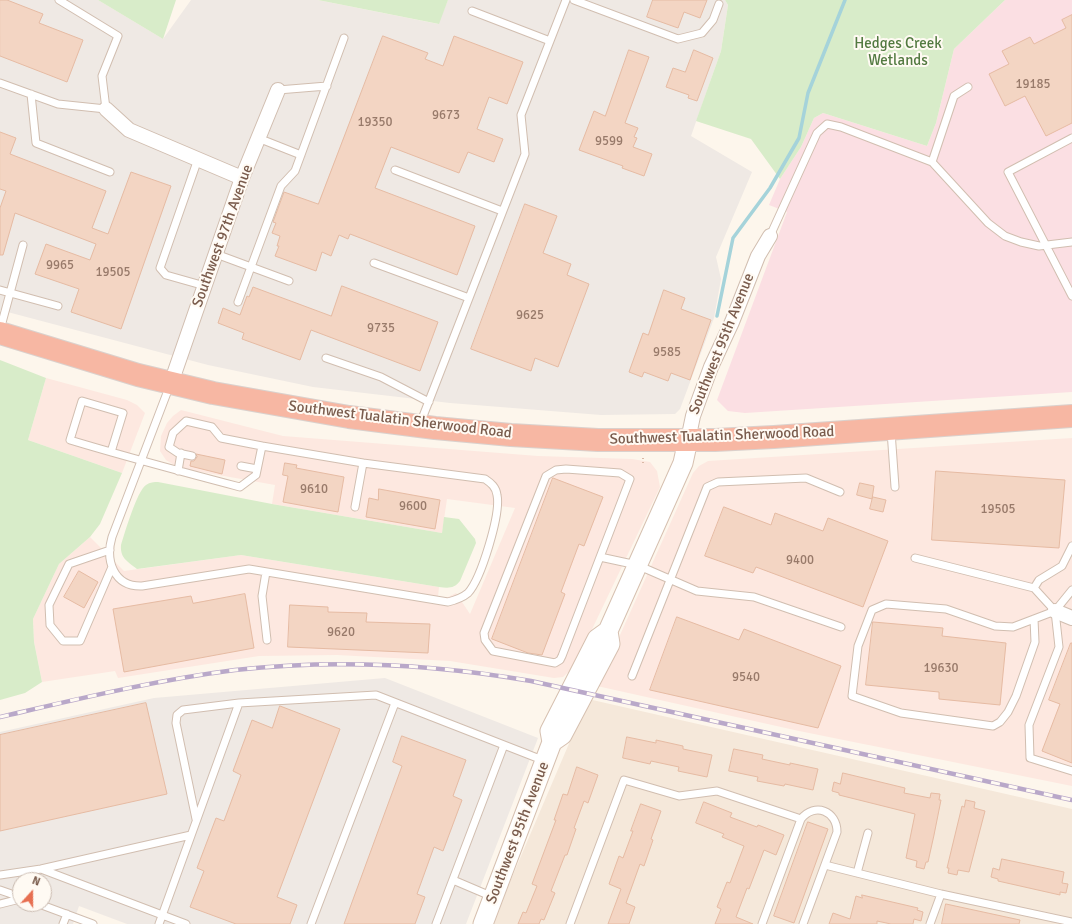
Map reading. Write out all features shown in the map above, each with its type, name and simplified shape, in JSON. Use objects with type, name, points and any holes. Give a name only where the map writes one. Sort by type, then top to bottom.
[{"type":"highway","name":"Southwest Tualatin Sherwood Road","points":[[0,333],[138,375],[213,393],[312,410],[419,426],[472,432],[598,440],[688,440],[774,437],[1072,416]]},
{"type":"street","name":"Southwest 97th Avenue","points":[[171,383],[242,178],[278,90]]},
{"type":"street","points":[[106,109],[129,130],[242,178]]},
{"type":"street","name":"Southwest 95th Avenue","points":[[483,924],[552,742],[550,731],[597,639],[608,631],[683,463],[692,416],[758,256],[770,236]]},
{"type":"street","points":[[1055,611],[1072,618]]},
{"type":"lane","points":[[0,83],[58,104],[106,109],[102,76],[118,36],[59,0]]},
{"type":"lane","points":[[419,426],[525,154],[521,115],[566,0]]},
{"type":"lane","points":[[574,0],[678,39],[702,33],[713,20],[719,4]]},
{"type":"lane","points":[[472,11],[550,42]]},
{"type":"lane","points":[[238,302],[280,186],[295,171],[344,38]]},
{"type":"lane","points":[[278,90],[327,86]]},
{"type":"lane","points":[[932,162],[954,96],[968,87]]},
{"type":"lane","points":[[31,94],[36,143],[110,172]]},
{"type":"lane","points":[[770,236],[817,133],[828,124],[841,127],[932,162],[988,223],[1005,236],[1021,242],[1039,246],[1072,242]]},
{"type":"lane","points":[[258,138],[301,155]]},
{"type":"lane","points":[[1072,138],[1008,172],[1072,296]]},
{"type":"lane","points":[[198,160],[160,268],[166,275],[205,286]]},
{"type":"lane","points":[[395,170],[502,211]]},
{"type":"lane","points":[[0,330],[23,245]]},
{"type":"lane","points":[[216,254],[289,281]]},
{"type":"lane","points":[[374,263],[469,298]]},
{"type":"lane","points":[[0,290],[58,306]]},
{"type":"lane","points":[[326,358],[381,377],[429,402]]},
{"type":"lane","points":[[171,383],[112,537],[110,550],[112,567],[120,579],[134,586],[249,569],[448,602],[463,597],[475,582],[494,526],[498,506],[497,495],[492,483],[485,479],[363,463],[262,446],[221,438],[212,427],[186,421],[173,433],[169,447],[182,454],[192,456]]},
{"type":"lane","points":[[111,452],[123,413],[82,401],[70,440],[141,461],[240,487],[256,476],[262,446]]},
{"type":"lane","points":[[890,429],[895,486]]},
{"type":"lane","points":[[178,470],[182,454]]},
{"type":"lane","points":[[355,507],[363,463]]},
{"type":"lane","points":[[241,466],[257,469]]},
{"type":"lane","points":[[566,469],[620,473],[630,479],[600,557],[560,660],[555,663],[548,662],[493,651],[488,646],[484,633],[546,476],[551,472],[566,469]]},
{"type":"lane","points":[[632,676],[708,487],[718,482],[806,478],[840,492]]},
{"type":"lane","points":[[1034,588],[1038,580],[1062,566],[1072,546]]},
{"type":"lane","points":[[110,550],[69,564],[49,604],[50,625],[63,641],[80,640],[112,567]]},
{"type":"lane","points":[[600,557],[637,565],[698,591],[754,597],[840,627]]},
{"type":"lane","points":[[915,558],[1034,588],[1055,611],[1059,647],[1029,725],[1030,758],[1072,771]]},
{"type":"lane","points":[[266,572],[262,596],[267,640]]},
{"type":"lane","points":[[1034,619],[1035,642],[1016,696],[1008,712],[1000,722],[993,726],[901,713],[852,696],[858,646],[872,610],[886,604],[946,609],[995,626],[1013,627],[1034,619],[1055,611],[1072,590]]},
{"type":"lane","points":[[196,821],[176,723],[176,715],[183,710],[239,703],[376,695],[545,762]]},
{"type":"lane","points":[[159,924],[239,703]]},
{"type":"lane","points":[[311,924],[395,703]]},
{"type":"lane","points":[[436,924],[504,745]]},
{"type":"lane","points":[[570,924],[624,780],[679,796],[717,791],[801,819]]},
{"type":"lane","points":[[762,924],[801,819],[814,810],[824,810],[831,815],[837,824],[837,832],[803,924]]},
{"type":"lane","points":[[857,873],[868,833]]},
{"type":"lane","points":[[0,875],[41,869],[191,835]]},
{"type":"lane","points":[[825,865],[941,894],[1072,922]]},
{"type":"lane","points":[[41,869],[186,924]]},
{"type":"lane","points":[[453,880],[494,897]]},
{"type":"lane","points":[[0,890],[12,895]]},
{"type":"lane","points":[[930,924],[941,894]]},
{"type":"lane","points":[[0,904],[12,900]]},
{"type":"lane","points":[[52,909],[93,924]]},
{"type":"lane","points":[[63,924],[67,914]]},
{"type":"shaded area","points":[[0,0],[98,0],[163,39],[191,0],[318,0],[438,24],[448,0],[725,0],[728,5],[721,51],[691,136],[752,172],[716,257],[721,279],[714,318],[680,409],[675,414],[601,415],[450,403],[313,387],[208,365],[0,310]]},
{"type":"shaded area","points":[[1005,0],[1072,0],[1072,392],[745,413],[728,411],[717,400],[787,212],[769,205],[780,179],[801,147],[814,118],[823,113],[927,146],[936,123],[954,49]]},
{"type":"shaded area","points":[[46,378],[127,400],[137,405],[145,413],[122,473],[28,440]]},
{"type":"shaded area","points":[[181,410],[283,436],[538,456],[632,459],[650,462],[657,471],[660,487],[574,667],[563,677],[554,678],[450,661],[337,655],[259,656],[118,678],[115,671],[42,682],[34,642],[33,619],[59,564],[90,537],[124,571],[241,555],[439,587],[438,597],[448,597],[456,593],[470,614],[515,508],[447,499],[442,533],[272,504],[275,485],[179,468],[166,460],[160,451],[161,436],[167,423]]},
{"type":"shaded area","points":[[1072,438],[1072,786],[799,731],[597,686],[693,473],[699,466],[708,461]]},
{"type":"shaded area","points":[[385,678],[538,738],[466,924],[127,924],[79,906],[73,924],[0,924],[0,732],[154,698]]},
{"type":"shaded area","points":[[588,699],[1072,809],[1072,924],[492,924]]},
{"type":"green space","points":[[98,0],[176,0],[163,39]]},
{"type":"green space","points":[[318,0],[448,0],[439,24]]},
{"type":"green space","name":"Hedges Creek Wetlands","points":[[725,0],[1005,0],[954,49],[936,123],[927,146],[823,113],[814,118],[801,147],[780,179],[751,139],[696,121],[721,51],[728,5]]},
{"type":"green space","points":[[0,360],[46,378],[28,440],[122,473],[100,524],[90,537],[59,564],[33,619],[34,642],[42,682],[25,693],[0,700]]},
{"type":"green space","points":[[158,482],[272,504],[442,533],[444,517],[459,519],[475,539],[476,543],[460,581],[453,587],[448,588],[241,555],[137,569],[123,556],[121,545],[139,495],[146,485],[149,483]]},
{"type":"building","points":[[0,0],[7,0],[43,14],[39,23],[83,40],[67,82],[0,56]]},
{"type":"building","points":[[653,0],[707,0],[700,18],[684,12],[678,28],[647,17]]},
{"type":"building","points":[[1072,15],[1072,123],[1046,136],[1025,96],[1005,106],[989,74],[1009,64],[1002,51],[1030,37],[1034,44],[1066,28],[1062,20]]},
{"type":"building","points":[[383,36],[428,53],[425,59],[443,66],[454,36],[523,62],[507,104],[489,97],[477,129],[503,139],[494,162],[468,152],[459,173],[391,147],[375,188],[475,226],[457,275],[350,234],[348,239],[339,235],[331,256],[322,252],[316,271],[275,256],[279,246],[277,246],[280,236],[272,233],[276,223],[273,222],[284,192],[318,204]]},
{"type":"building","points":[[629,50],[649,57],[625,123],[638,128],[634,137],[637,138],[633,147],[652,154],[644,176],[622,168],[623,166],[579,150],[594,111],[605,116]]},
{"type":"building","points":[[694,50],[713,58],[697,101],[688,98],[689,95],[666,87],[673,68],[685,72]]},
{"type":"building","points":[[0,132],[16,138],[10,154],[106,191],[92,228],[108,234],[131,172],[171,186],[121,329],[71,312],[79,289],[35,274],[46,244],[90,260],[96,244],[15,213],[3,255],[0,255],[0,208],[6,191],[0,189]]},
{"type":"building","points":[[525,204],[557,216],[543,253],[571,264],[567,275],[589,284],[558,367],[535,358],[531,371],[471,349]]},
{"type":"building","points":[[342,286],[438,322],[420,371],[311,330],[300,360],[242,339],[244,333],[218,323],[223,308],[240,315],[247,296],[249,297],[253,287],[331,316]]},
{"type":"building","points":[[664,290],[685,298],[681,309],[711,320],[690,380],[671,373],[668,381],[644,372],[642,377],[629,372],[643,333],[648,335]]},
{"type":"building","points":[[196,454],[225,460],[222,474],[190,466],[191,461],[194,461],[197,457]]},
{"type":"building","points":[[285,463],[297,465],[296,468],[344,477],[338,512],[283,502],[288,476],[283,475]]},
{"type":"building","points":[[936,471],[1065,480],[1059,548],[932,540]]},
{"type":"building","points":[[553,478],[603,497],[584,546],[579,544],[561,592],[565,594],[542,655],[528,653],[492,639]]},
{"type":"building","points":[[860,483],[874,486],[872,499],[857,495]]},
{"type":"building","points":[[379,489],[440,500],[435,529],[366,517],[369,498],[378,500]]},
{"type":"building","points":[[873,497],[886,500],[883,512],[870,509]]},
{"type":"building","points":[[724,507],[771,525],[775,513],[823,531],[828,518],[888,541],[863,607],[756,567],[753,573],[705,556]]},
{"type":"building","points":[[79,571],[98,582],[84,608],[64,597]]},
{"type":"building","points":[[245,594],[254,648],[124,672],[113,609],[191,596],[193,603]]},
{"type":"building","points":[[290,605],[328,607],[328,612],[367,613],[366,622],[430,624],[428,653],[288,647]]},
{"type":"building","points":[[677,617],[739,640],[744,629],[841,666],[818,728],[650,690]]},
{"type":"building","points":[[873,622],[943,628],[942,636],[1006,643],[1000,705],[939,699],[939,692],[866,685]]},
{"type":"building","points":[[1071,643],[1072,763],[1042,751],[1060,704],[1049,700]]},
{"type":"building","points":[[146,703],[167,794],[0,831],[0,735]]},
{"type":"building","points":[[280,706],[340,729],[277,897],[297,905],[290,924],[236,924],[190,907],[204,871],[197,868],[216,818],[224,821],[241,775],[233,771],[252,720],[272,728]]},
{"type":"building","points":[[402,736],[466,760],[453,796],[462,800],[443,851],[434,847],[417,894],[425,897],[415,924],[344,924],[402,766],[393,762]]},
{"type":"building","points":[[627,737],[656,743],[656,740],[683,746],[683,749],[712,755],[707,777],[678,771],[679,767],[651,761],[650,764],[623,758]]},
{"type":"building","points":[[734,749],[763,755],[762,759],[818,769],[813,790],[785,784],[784,786],[757,781],[758,777],[729,771]]},
{"type":"building","points":[[577,767],[598,775],[588,803],[584,801],[574,828],[576,829],[567,855],[565,855],[551,891],[555,893],[544,920],[541,919],[539,924],[518,924],[523,912],[526,913],[537,886],[532,884],[556,820],[554,820],[563,794],[567,795]]},
{"type":"building","points":[[843,773],[905,788],[904,793],[930,798],[931,793],[940,794],[939,800],[941,800],[934,835],[928,862],[926,862],[924,869],[916,867],[917,861],[906,858],[915,814],[839,795],[839,793],[832,791],[834,782],[840,784]]},
{"type":"building","points":[[966,800],[975,802],[974,808],[985,811],[969,872],[958,870],[957,875],[948,873],[949,868],[947,868],[962,806],[964,807]]},
{"type":"building","points":[[704,802],[732,813],[730,817],[757,827],[758,825],[784,835],[776,855],[764,850],[736,917],[753,924],[715,924],[721,909],[717,907],[727,882],[730,883],[744,846],[722,837],[724,834],[696,823]]},
{"type":"building","points":[[641,804],[661,811],[651,839],[653,840],[644,866],[640,864],[626,903],[635,907],[629,924],[608,924],[621,889],[609,884],[619,856],[623,858]]},
{"type":"building","points":[[808,822],[828,829],[794,923],[774,916]]},
{"type":"building","points":[[1002,859],[1064,872],[1062,883],[1068,884],[1066,893],[1060,892],[1060,895],[998,881],[998,879],[991,877],[993,868],[999,870]]},
{"type":"building","points":[[862,895],[918,908],[917,910],[923,912],[921,921],[914,919],[913,924],[891,924],[877,921],[877,924],[829,924],[833,913],[850,919],[856,896],[862,898]]},
{"type":"building","points":[[946,904],[1020,920],[1019,924],[942,924]]},
{"type":"waterway","points":[[717,316],[733,238],[770,188],[799,138],[808,93],[845,0]]},
{"type":"railway","points":[[0,717],[146,685],[235,670],[346,664],[420,667],[494,675],[531,681],[1072,800]]}]
